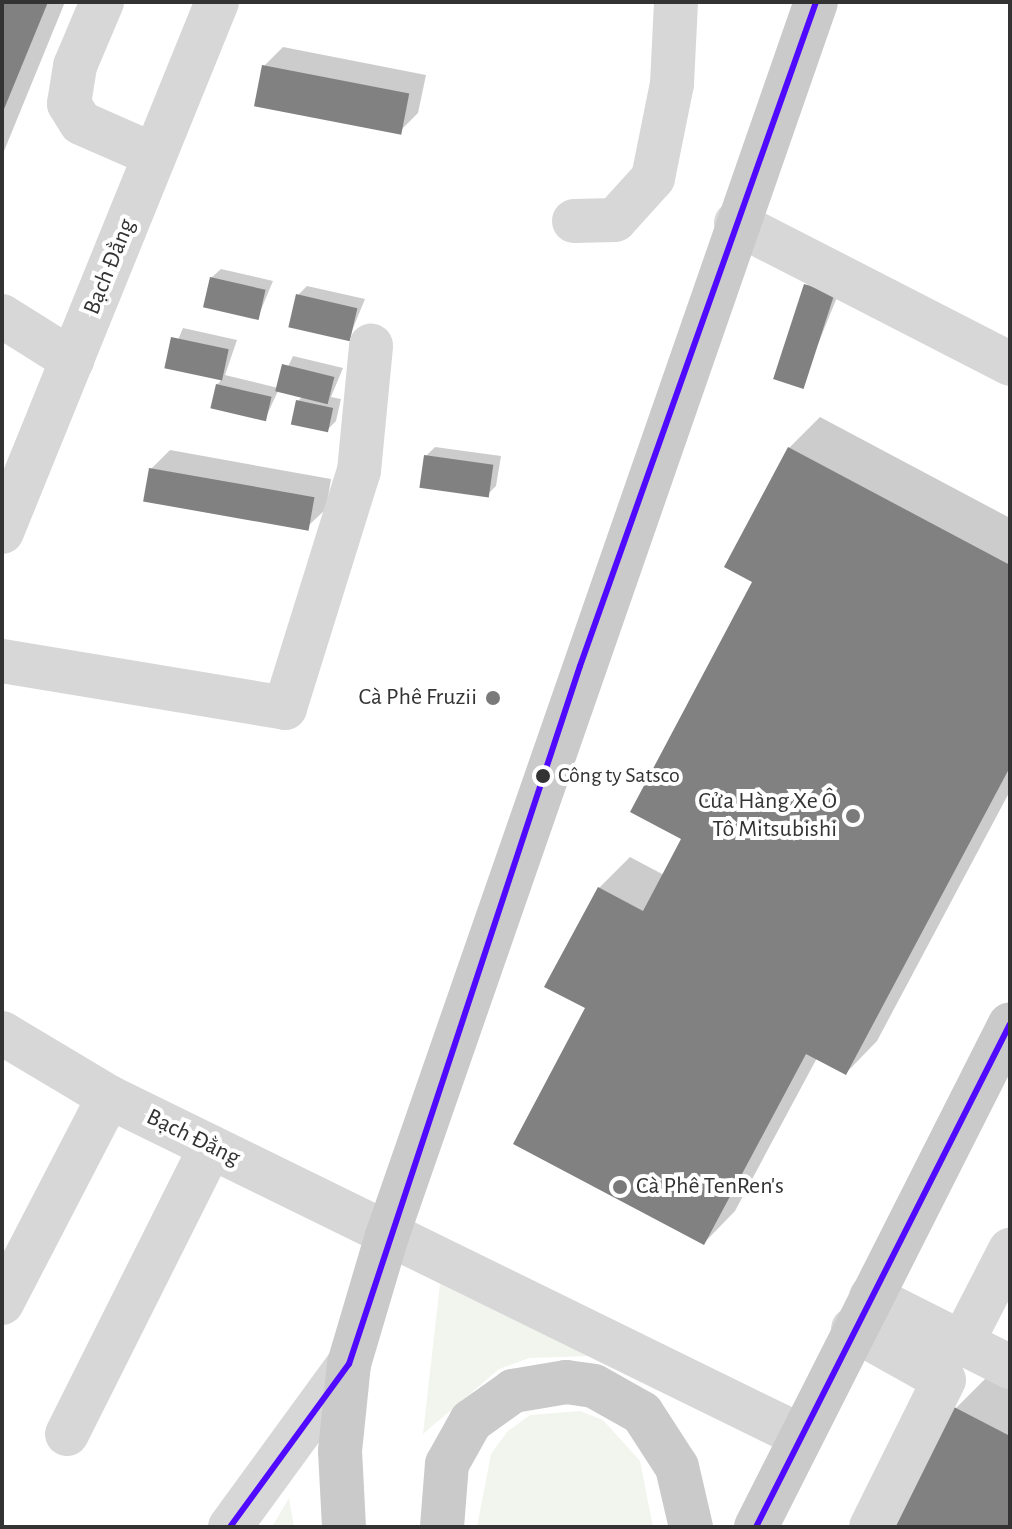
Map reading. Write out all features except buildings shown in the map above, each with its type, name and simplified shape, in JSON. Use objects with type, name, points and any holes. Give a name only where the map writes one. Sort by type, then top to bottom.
[{"type":"main road","points":[[344,1527],[340,1451],[349,1364],[387,1236],[736,223],[816,2]]},
{"type":"main road","points":[[756,1527],[862,1313],[999,1071],[1010,1024]]},
{"type":"main road","points":[[442,1527],[447,1464],[471,1421],[513,1391],[566,1382],[594,1386],[642,1413],[677,1467],[691,1527]]},
{"type":"street","points":[[102,2],[75,66],[69,104],[81,123],[154,155]]},
{"type":"street","name":"Bạch Đằng","points":[[2,532],[217,2]]},
{"type":"street","points":[[574,221],[615,220],[653,178],[672,84],[676,2]]},
{"type":"street","points":[[736,223],[1010,364]]},
{"type":"street","points":[[2,316],[72,360]]},
{"type":"street","points":[[2,661],[285,708],[359,471],[371,346]]},
{"type":"street","name":"Bạch Đằng","points":[[2,1033],[109,1097],[387,1236],[799,1435]]},
{"type":"street","points":[[2,1303],[109,1097]]},
{"type":"street","points":[[67,1434],[211,1147]]},
{"type":"street","points":[[962,1343],[1010,1250]]},
{"type":"street","points":[[862,1313],[962,1343],[1010,1367]]},
{"type":"street","points":[[862,1313],[944,1380],[871,1527]]},
{"type":"street","points":[[230,1527],[349,1364]]},
{"type":"shaded area","points":[[440,1284],[589,1356],[529,1358],[499,1369],[423,1434]]},
{"type":"shaded area","points":[[580,1411],[603,1420],[640,1461],[653,1527],[477,1527],[491,1454],[507,1432],[530,1415]]},
{"type":"shaded area","points":[[289,1498],[294,1527],[272,1527]]},
{"type":"transit line","points":[[230,1527],[349,1364],[580,666],[816,2]]},
{"type":"transit line","points":[[756,1527],[1010,1024]]},
{"type":"place","name":"Cà Phê Fruzii","points":[[493,698]]},
{"type":"place","name":"Công ty Satsco","points":[[543,776]]},
{"type":"place","name":"Cửa Hàng Xe Ô Tô Mitsubishi","points":[[853,816]]},
{"type":"place","name":"Cà Phê TenRen's","points":[[620,1187]]}]
